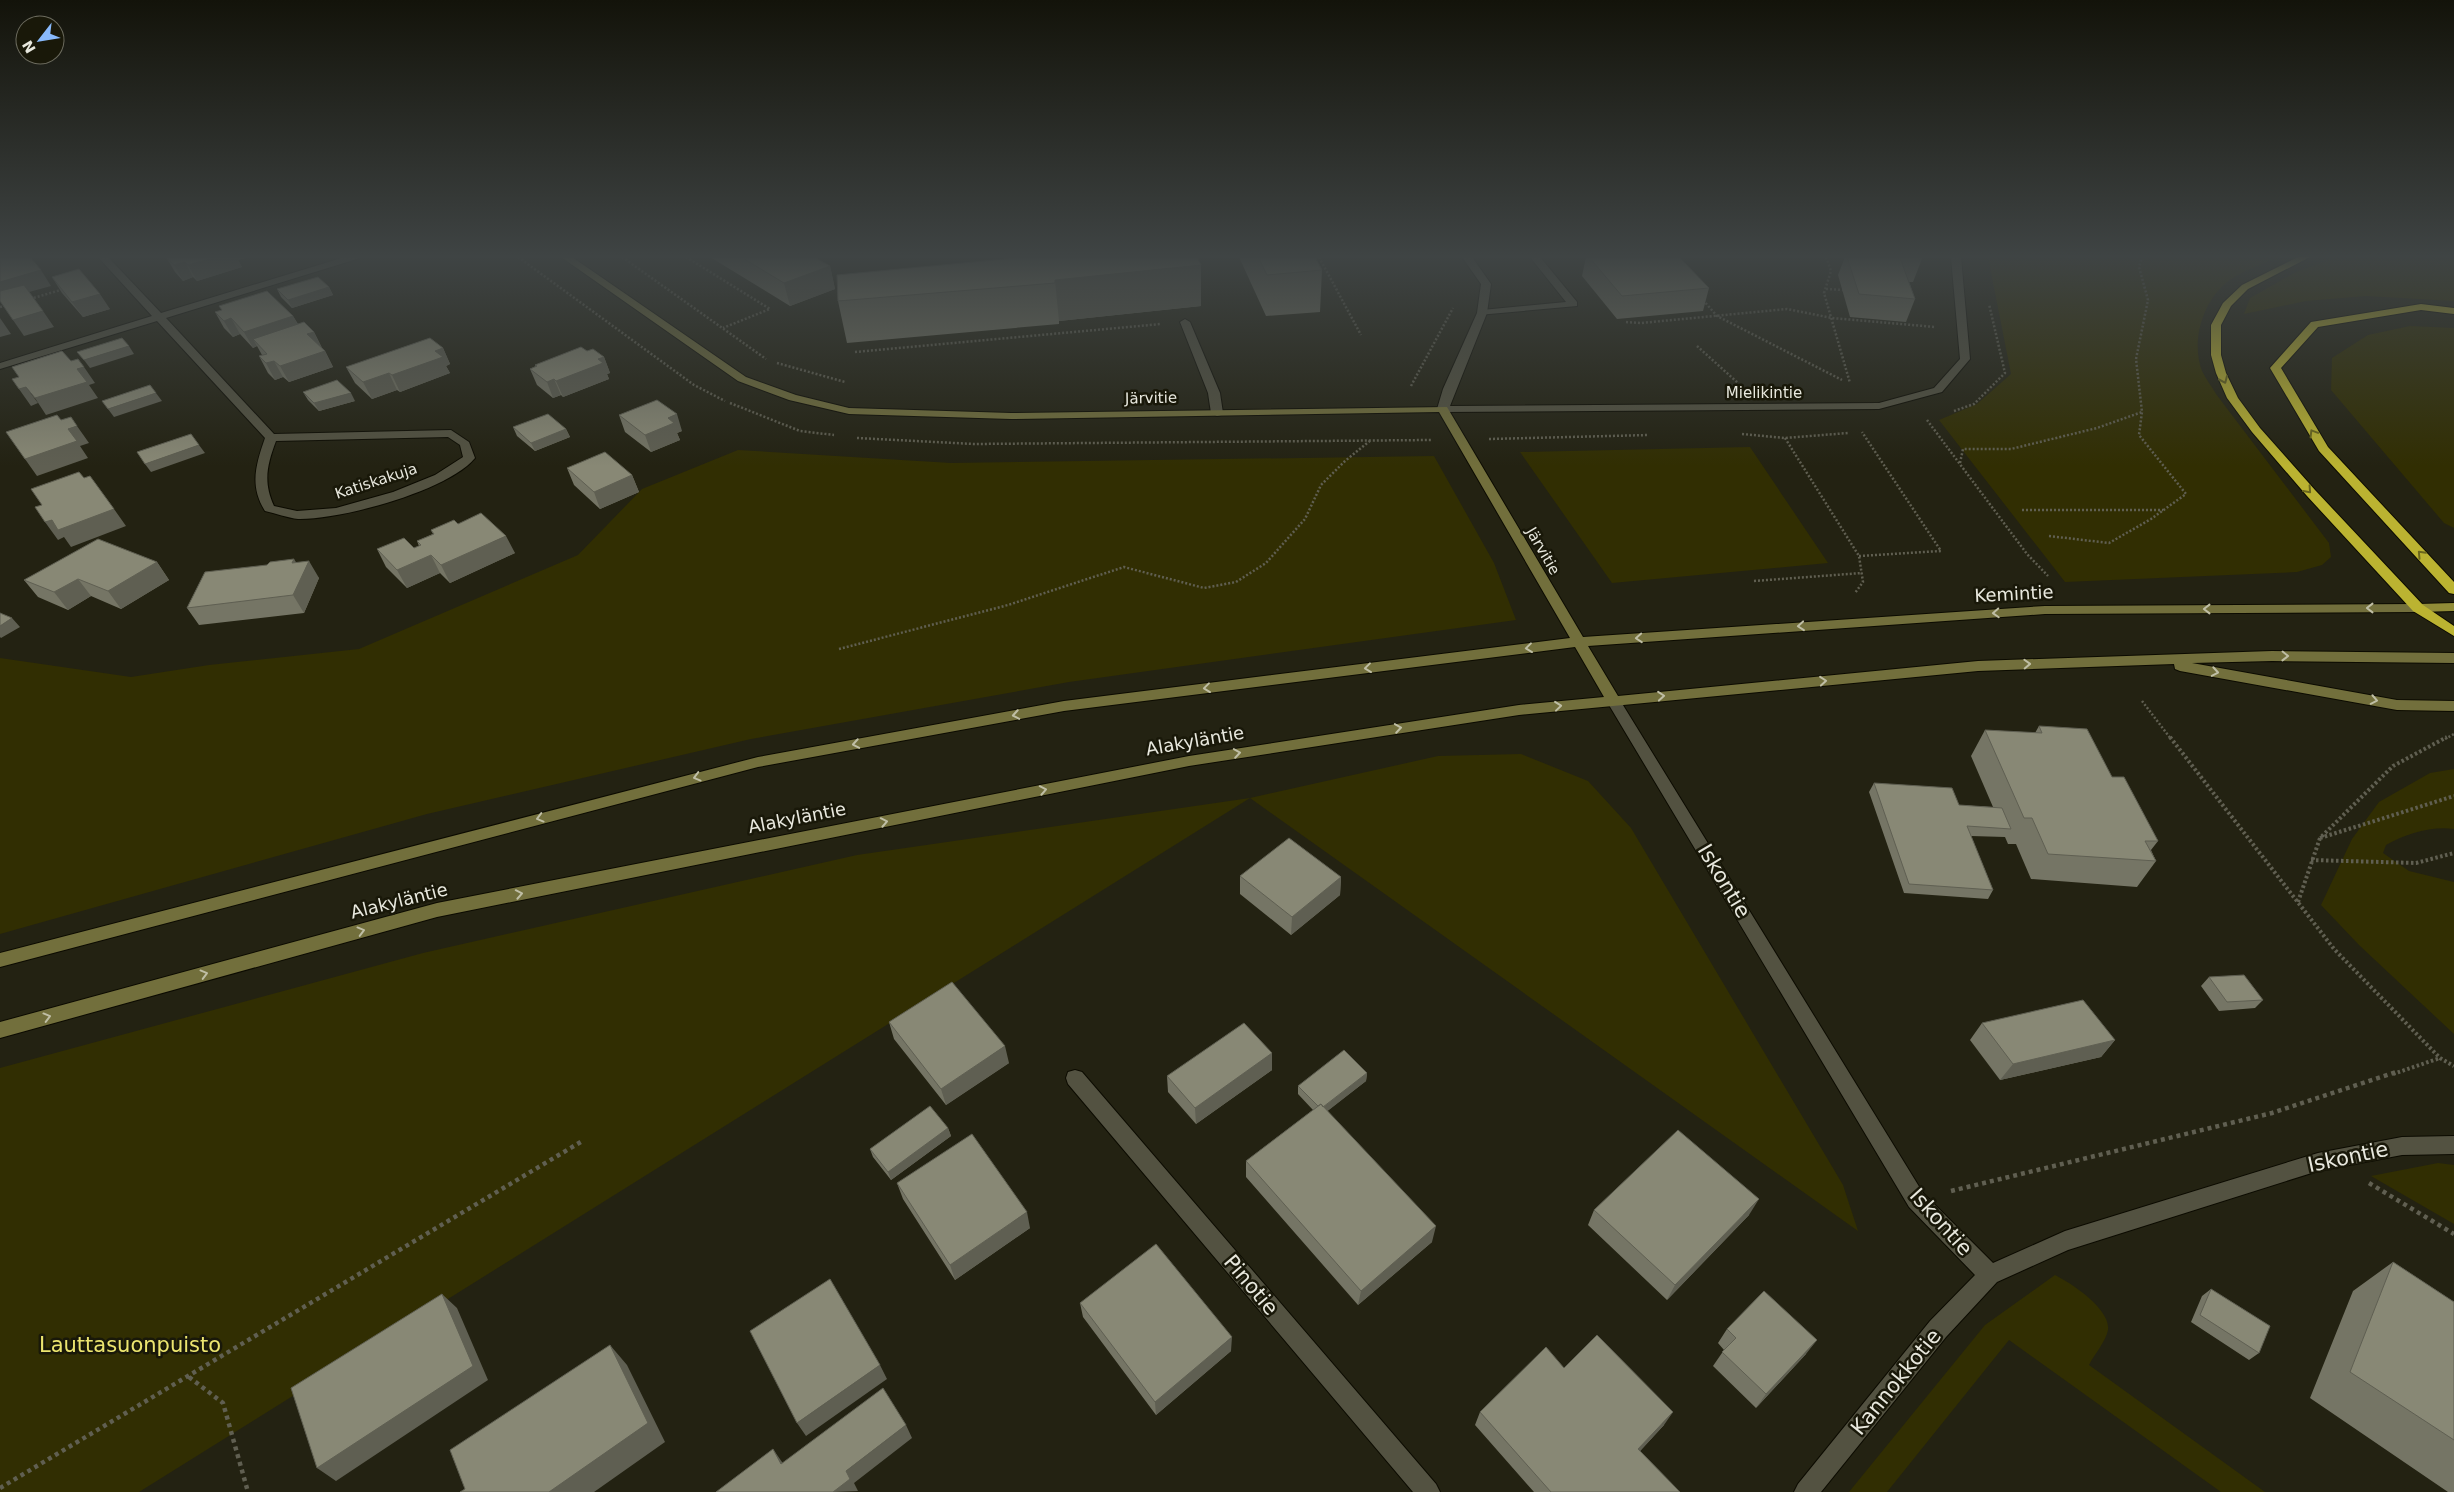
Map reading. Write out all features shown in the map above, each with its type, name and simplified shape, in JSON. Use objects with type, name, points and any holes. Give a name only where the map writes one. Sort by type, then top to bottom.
[{"type":"highway","points":[[2216,327],[2216,355],[2221,373],[2233,398],[2256,430],[2311,493],[2418,608],[2454,632]]},
{"type":"highway","points":[[2313,327],[2274,368],[2323,449],[2454,590]]},
{"type":"main road","name":"Järvitie","points":[[666,327],[742,379],[793,398],[859,411],[1011,416],[1443,409],[1577,642],[1613,700]]},
{"type":"main road","name":"Kemintie","points":[[1577,642],[2045,610],[2454,607]]},
{"type":"main road","points":[[0,960],[758,762],[1064,706],[1577,642]]},
{"type":"main road","points":[[1613,700],[1978,666],[2272,656],[2454,658]]},
{"type":"main road","points":[[2149,660],[2397,704],[2454,706]]},
{"type":"main road","name":"Alakyläntie","points":[[0,1030],[437,910],[1189,761],[1519,710],[1613,700]]},
{"type":"street","points":[[0,366],[130,327]]},
{"type":"street","points":[[166,327],[271,438]]},
{"type":"street","points":[[1187,327],[1214,393],[1217,413]]},
{"type":"street","points":[[1443,409],[1449,389],[1476,327]]},
{"type":"street","name":"Mielikintie","points":[[1443,409],[1879,406],[1938,390],[1965,359],[1962,327]]},
{"type":"street","name":"Katiskakuja","points":[[451,433],[465,444],[469,458],[439,478],[397,495],[337,512],[297,516],[270,508],[260,491],[260,471],[271,438],[451,433]]},
{"type":"street","name":"Iskontie","points":[[1613,700],[1916,1200],[1990,1275],[2066,1241],[2328,1159],[2402,1146],[2454,1144]]},
{"type":"street","name":"Pinotie","points":[[1075,1078],[1428,1492]]},
{"type":"street","name":"Kannokkotie","points":[[1806,1492],[1938,1329],[1990,1275]]},
{"type":"path","points":[[855,352],[1134,327]]},
{"type":"path","points":[[1356,327],[1361,335]]},
{"type":"path","points":[[1443,327],[1409,391],[1449,389]]},
{"type":"path","points":[[1739,327],[1802,358],[1851,386]]},
{"type":"path","points":[[1834,327],[1851,386]]},
{"type":"path","points":[[1936,327],[1941,327]]},
{"type":"path","points":[[2049,536],[2108,543],[2164,510],[2186,494],[2139,435],[2142,412],[2136,359],[2143,327]]},
{"type":"path","points":[[722,328],[767,360]]},
{"type":"path","points":[[1697,346],[1743,386],[1735,386]]},
{"type":"path","points":[[776,362],[846,383]]},
{"type":"path","points":[[1841,386],[1851,386]]},
{"type":"path","points":[[1960,463],[1963,449],[2011,449],[2097,428],[2142,412]]},
{"type":"path","points":[[1927,420],[2027,554],[2048,576]]},
{"type":"path","points":[[1859,556],[1941,551],[1862,432]]},
{"type":"path","points":[[1785,438],[1859,556],[1863,582],[1855,593]]},
{"type":"path","points":[[838,649],[1008,605],[1124,567],[1204,588],[1236,582],[1266,563],[1305,520],[1321,485],[1372,440]]},
{"type":"path","points":[[2022,510],[2164,510]]},
{"type":"path","points":[[1754,581],[1862,573]]},
{"type":"path","points":[[2142,701],[2334,949],[2440,1058],[2454,1066]]},
{"type":"path","points":[[2298,903],[2320,838],[2393,766],[2454,734]]},
{"type":"path","points":[[2320,838],[2454,796]]},
{"type":"path","points":[[2311,860],[2416,864],[2454,853]]},
{"type":"path","points":[[1916,1200],[2272,1113],[2440,1058]]},
{"type":"path","points":[[0,1488],[584,1140]]},
{"type":"path","points":[[2328,1159],[2454,1234]]},
{"type":"path","points":[[189,1377],[223,1403],[248,1492]]},
{"type":"green space","points":[[2002,327],[2200,327],[2198,348],[2202,371],[2216,394],[2329,543],[2331,557],[2322,565],[2297,572],[2065,582],[1939,420],[1977,404],[2011,374]]},
{"type":"green space","points":[[2407,327],[2454,328],[2454,528],[2444,523],[2331,390],[2332,358],[2368,335]]},
{"type":"green space","points":[[1750,447],[1828,563],[1612,583],[1520,452]]},
{"type":"green space","points":[[738,450],[951,463],[1434,456],[1494,563],[1516,620],[1069,682],[751,739],[427,814],[0,934],[0,658],[131,677],[209,665],[359,649],[578,555],[642,489]]},
{"type":"green space","points":[[1521,754],[1588,781],[1631,828],[1843,1185],[1858,1231],[1250,798],[1438,756]]},
{"type":"green space","points":[[2454,769],[2454,829],[2436,829],[2410,834],[2386,845],[2383,853],[2409,871],[2454,882],[2454,1034],[2359,945],[2321,905],[2352,839],[2379,802],[2430,773]]},
{"type":"green space","name":"Lauttasuonpuisto","points":[[1250,798],[139,1492],[0,1492],[0,1068],[423,953],[857,855]]},
{"type":"green space","points":[[2438,1163],[2454,1165],[2454,1224],[2371,1176]]},
{"type":"green space","points":[[2055,1275],[2080,1290],[2097,1305],[2107,1322],[2107,1334],[2089,1365],[2265,1492],[2221,1492],[2009,1340],[1887,1492],[1849,1492],[1985,1325]]},
{"type":"building","points":[[239,327],[260,327],[244,332]]},
{"type":"building","points":[[290,327],[309,327],[314,332],[307,334],[325,351],[280,366],[274,361],[266,363],[259,356],[267,354],[253,339]]},
{"type":"building","points":[[122,338],[129,346],[84,360],[77,352]]},
{"type":"building","points":[[430,338],[443,348],[435,351],[443,357],[392,375],[389,373],[363,382],[346,367]]},
{"type":"building","points":[[581,347],[587,351],[593,349],[604,357],[598,359],[603,363],[556,381],[554,379],[547,382],[530,369],[537,366],[535,365]]},
{"type":"building","points":[[62,351],[71,361],[78,359],[84,367],[77,369],[87,382],[35,398],[26,387],[19,389],[12,379],[19,377],[12,367]]},
{"type":"building","points":[[337,380],[351,393],[314,403],[303,392]]},
{"type":"building","points":[[150,385],[156,393],[108,409],[102,401]]},
{"type":"building","points":[[657,400],[677,414],[668,418],[674,423],[645,435],[619,415]]},
{"type":"building","points":[[548,414],[566,429],[531,443],[513,427]]},
{"type":"building","points":[[57,415],[61,420],[71,417],[77,426],[68,429],[77,441],[25,459],[6,432]]},
{"type":"building","points":[[191,434],[199,445],[145,464],[137,452]]},
{"type":"building","points":[[605,452],[632,475],[594,492],[567,468]]},
{"type":"building","points":[[79,472],[84,478],[90,476],[114,509],[58,530],[52,520],[45,522],[35,507],[42,505],[31,489]]},
{"type":"building","points":[[481,513],[506,536],[441,565],[431,555],[397,570],[377,549],[404,538],[414,548],[421,545],[417,541],[434,534],[431,530],[454,520],[458,524]]},
{"type":"building","points":[[98,539],[157,562],[108,591],[78,579],[54,592],[24,580]]},
{"type":"building","points":[[294,559],[292,563],[309,561],[293,595],[187,608],[205,572],[267,565],[270,562]]},
{"type":"building","points":[[0,613],[12,618],[0,626]]},
{"type":"building","points":[[2039,726],[2087,729],[2112,777],[2124,777],[2158,841],[2145,841],[2156,861],[2048,854],[2032,818],[2024,818],[1985,730],[2042,733]]},
{"type":"building","points":[[1874,783],[1952,788],[1959,805],[2002,808],[2011,829],[1967,826],[1993,890],[1909,884]]},
{"type":"building","points":[[1289,838],[1341,877],[1292,917],[1240,876]]},
{"type":"building","points":[[2244,975],[2263,1000],[2227,1002],[2209,977]]},
{"type":"building","points":[[952,982],[1005,1046],[941,1089],[889,1022]]},
{"type":"building","points":[[2083,1000],[2115,1040],[2013,1064],[1982,1023]]},
{"type":"building","points":[[1244,1023],[1272,1053],[1195,1108],[1167,1076]]},
{"type":"building","points":[[1344,1050],[1367,1073],[1323,1107],[1321,1104],[1318,1106],[1298,1086]]},
{"type":"building","points":[[1321,1104],[1436,1226],[1361,1291],[1246,1161]]},
{"type":"building","points":[[930,1106],[948,1128],[888,1172],[870,1149]]},
{"type":"building","points":[[1678,1130],[1759,1199],[1675,1285],[1594,1210]]},
{"type":"building","points":[[972,1134],[1027,1212],[950,1265],[897,1183]]},
{"type":"building","points":[[1156,1244],[1232,1337],[1155,1402],[1080,1303]]},
{"type":"building","points":[[2393,1262],[2454,1302],[2454,1440],[2350,1372]]},
{"type":"building","points":[[830,1279],[880,1365],[797,1423],[750,1331]]},
{"type":"building","points":[[2211,1289],[2270,1326],[2259,1353],[2200,1315]]},
{"type":"building","points":[[1764,1291],[1817,1340],[1766,1394],[1722,1352],[1736,1338],[1727,1329]]},
{"type":"building","points":[[442,1294],[473,1366],[317,1468],[291,1388]]},
{"type":"building","points":[[1597,1335],[1673,1412],[1638,1449],[1680,1492],[1551,1492],[1480,1412],[1546,1347],[1564,1368]]},
{"type":"building","points":[[610,1345],[648,1423],[549,1492],[460,1492],[465,1489],[450,1450]]},
{"type":"building","points":[[883,1388],[906,1425],[846,1471],[850,1479],[833,1492],[716,1492],[773,1449],[781,1464]]}]
